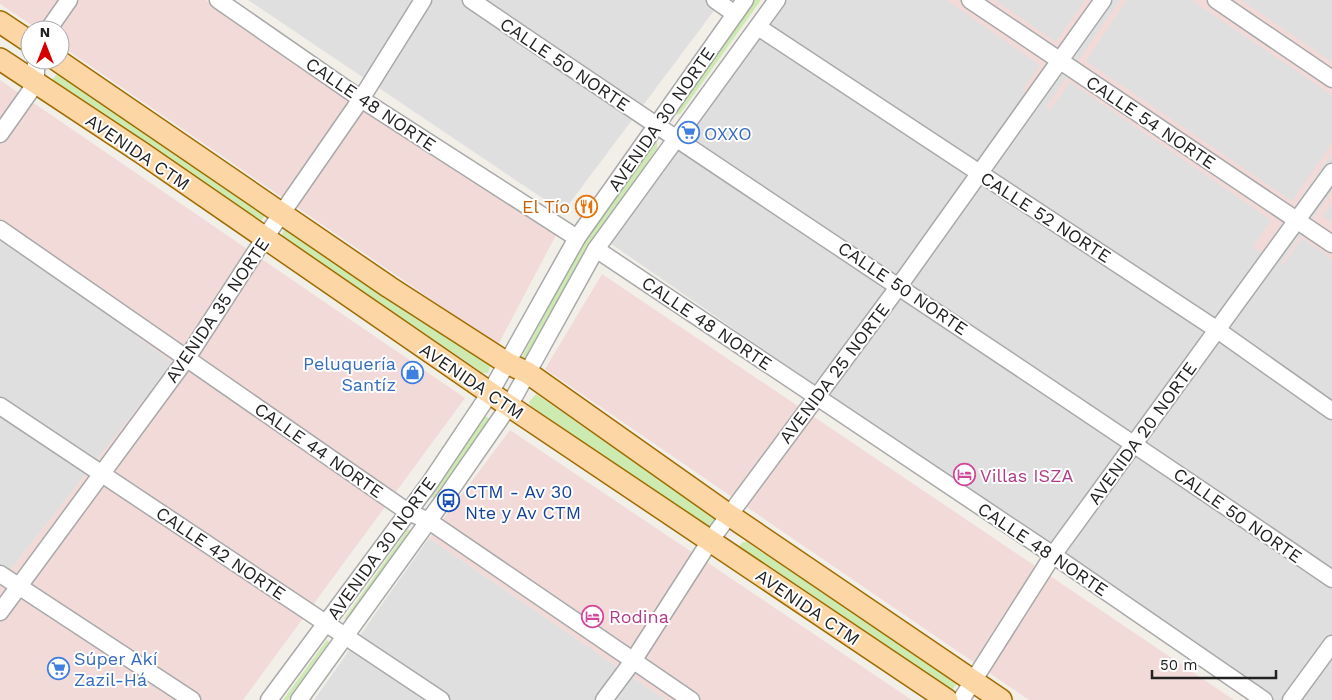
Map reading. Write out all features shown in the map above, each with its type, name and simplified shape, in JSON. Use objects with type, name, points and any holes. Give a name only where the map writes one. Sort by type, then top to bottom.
[{"type":"main road","points":[[0,22],[20,35]]},
{"type":"main road","name":"AVENIDA CTM","points":[[0,59],[490,394],[947,700]]},
{"type":"main road","name":"AVENIDA CTM","points":[[70,69],[389,287],[507,362],[528,373],[729,515],[1001,700]]},
{"type":"street","points":[[55,20],[69,0]]},
{"type":"street","name":"CALLE 48 NORTE","points":[[218,0],[361,99],[576,238]]},
{"type":"street","name":"AVENIDA 35 NORTE","points":[[0,612],[187,358],[264,239],[361,99],[423,0]]},
{"type":"street","name":"CALLE 50 NORTE","points":[[471,0],[656,126],[677,138],[1136,444],[1332,580]]},
{"type":"street","points":[[715,0],[735,14]]},
{"type":"street","name":"AVENIDA 30 NORTE","points":[[270,700],[408,512],[490,394],[576,238],[745,0]]},
{"type":"street","name":"AVENIDA 30 NORTE","points":[[300,700],[509,406],[596,248],[777,0]]},
{"type":"street","name":"CALLE 54 NORTE","points":[[970,0],[1332,244]]},
{"type":"street","name":"AVENIDA 25 NORTE","points":[[604,700],[633,661],[710,541],[899,286],[980,174],[1058,60],[1103,0]]},
{"type":"street","points":[[1216,0],[1332,79]]},
{"type":"street","name":"CALLE 52 NORTE","points":[[758,27],[1216,329],[1332,411]]},
{"type":"street","points":[[0,134],[36,82],[36,70]]},
{"type":"street","name":"AVENIDA 20 NORTE","points":[[961,700],[1053,555],[1136,444],[1216,329],[1332,172]]},
{"type":"street","name":"CALLE 44 NORTE","points":[[0,229],[408,512],[428,521],[691,700]]},
{"type":"street","name":"CALLE 48 NORTE","points":[[596,248],[1053,555],[1264,700]]},
{"type":"street","name":"CALLE 42 NORTE","points":[[0,406],[327,624],[347,635],[441,700]]},
{"type":"street","points":[[0,574],[192,700]]},
{"type":"street","points":[[1291,700],[1332,644]]},
{"type":"shaded area","points":[[0,0],[206,0],[556,235],[498,345],[70,52],[70,20],[24,20],[0,4]]},
{"type":"shaded area","points":[[248,0],[722,0],[563,212]]},
{"type":"shaded area","points":[[782,0],[1332,0],[1332,700],[1270,700],[607,241]]},
{"type":"shaded area","points":[[946,0],[995,0],[1056,42],[1085,0],[1094,0],[1027,94],[1022,91],[1040,65]]},
{"type":"shaded area","points":[[1120,0],[1127,0],[1086,61],[1292,201],[1332,143],[1332,153],[1262,253],[1253,247],[1271,220],[1070,82],[1050,110],[1046,107]]},
{"type":"shaded area","points":[[1191,0],[1241,0],[1332,62],[1332,95]]},
{"type":"shaded area","points":[[0,80],[465,398],[243,700],[0,700],[0,583],[173,363],[0,234]]},
{"type":"shaded area","points":[[1332,191],[1332,202],[1323,216],[1332,222],[1332,259],[1302,238],[1283,265],[1281,263]]},
{"type":"shaded area","points":[[0,234],[173,363],[0,583]]},
{"type":"shaded area","points":[[602,274],[1234,700],[1029,700],[545,369]]},
{"type":"shaded area","points":[[510,430],[912,700],[666,700],[429,538]]},
{"type":"shaded area","points":[[429,538],[666,700],[314,700]]},
{"type":"green space","points":[[753,0],[761,0],[680,114],[676,115],[676,110]]},
{"type":"green space","points":[[56,75],[61,75],[262,211],[265,216],[261,221],[257,222],[54,85],[52,80]]},
{"type":"green space","points":[[657,140],[657,148],[590,245],[527,358],[523,359],[522,357],[583,241],[652,142]]},
{"type":"green space","points":[[285,228],[491,365],[488,373],[483,373],[285,239],[282,234]]},
{"type":"green space","points":[[536,394],[715,518],[717,524],[713,528],[708,528],[531,406],[529,402]]},
{"type":"green space","points":[[485,416],[490,419],[434,497],[430,498]]},
{"type":"green space","points":[[408,529],[410,530],[348,619],[344,619]]},
{"type":"green space","points":[[743,542],[747,542],[958,683],[953,689],[946,688],[741,552],[739,546]]},
{"type":"green space","points":[[327,640],[329,642],[288,700],[283,700]]},
{"type":"place","name":"OXXO","points":[[688,133]]},
{"type":"place","name":"El Tío","points":[[586,206]]},
{"type":"place","name":"Peluquería Santíz","points":[[412,373]]},
{"type":"place","name":"Villas ISZA","points":[[964,475]]},
{"type":"place","name":"CTM - Av 30 Nte y Av CTM","points":[[449,501]]},
{"type":"place","name":"Rodina","points":[[593,616]]},
{"type":"place","name":"Súper Akí Zazil-Há","points":[[58,668]]}]
